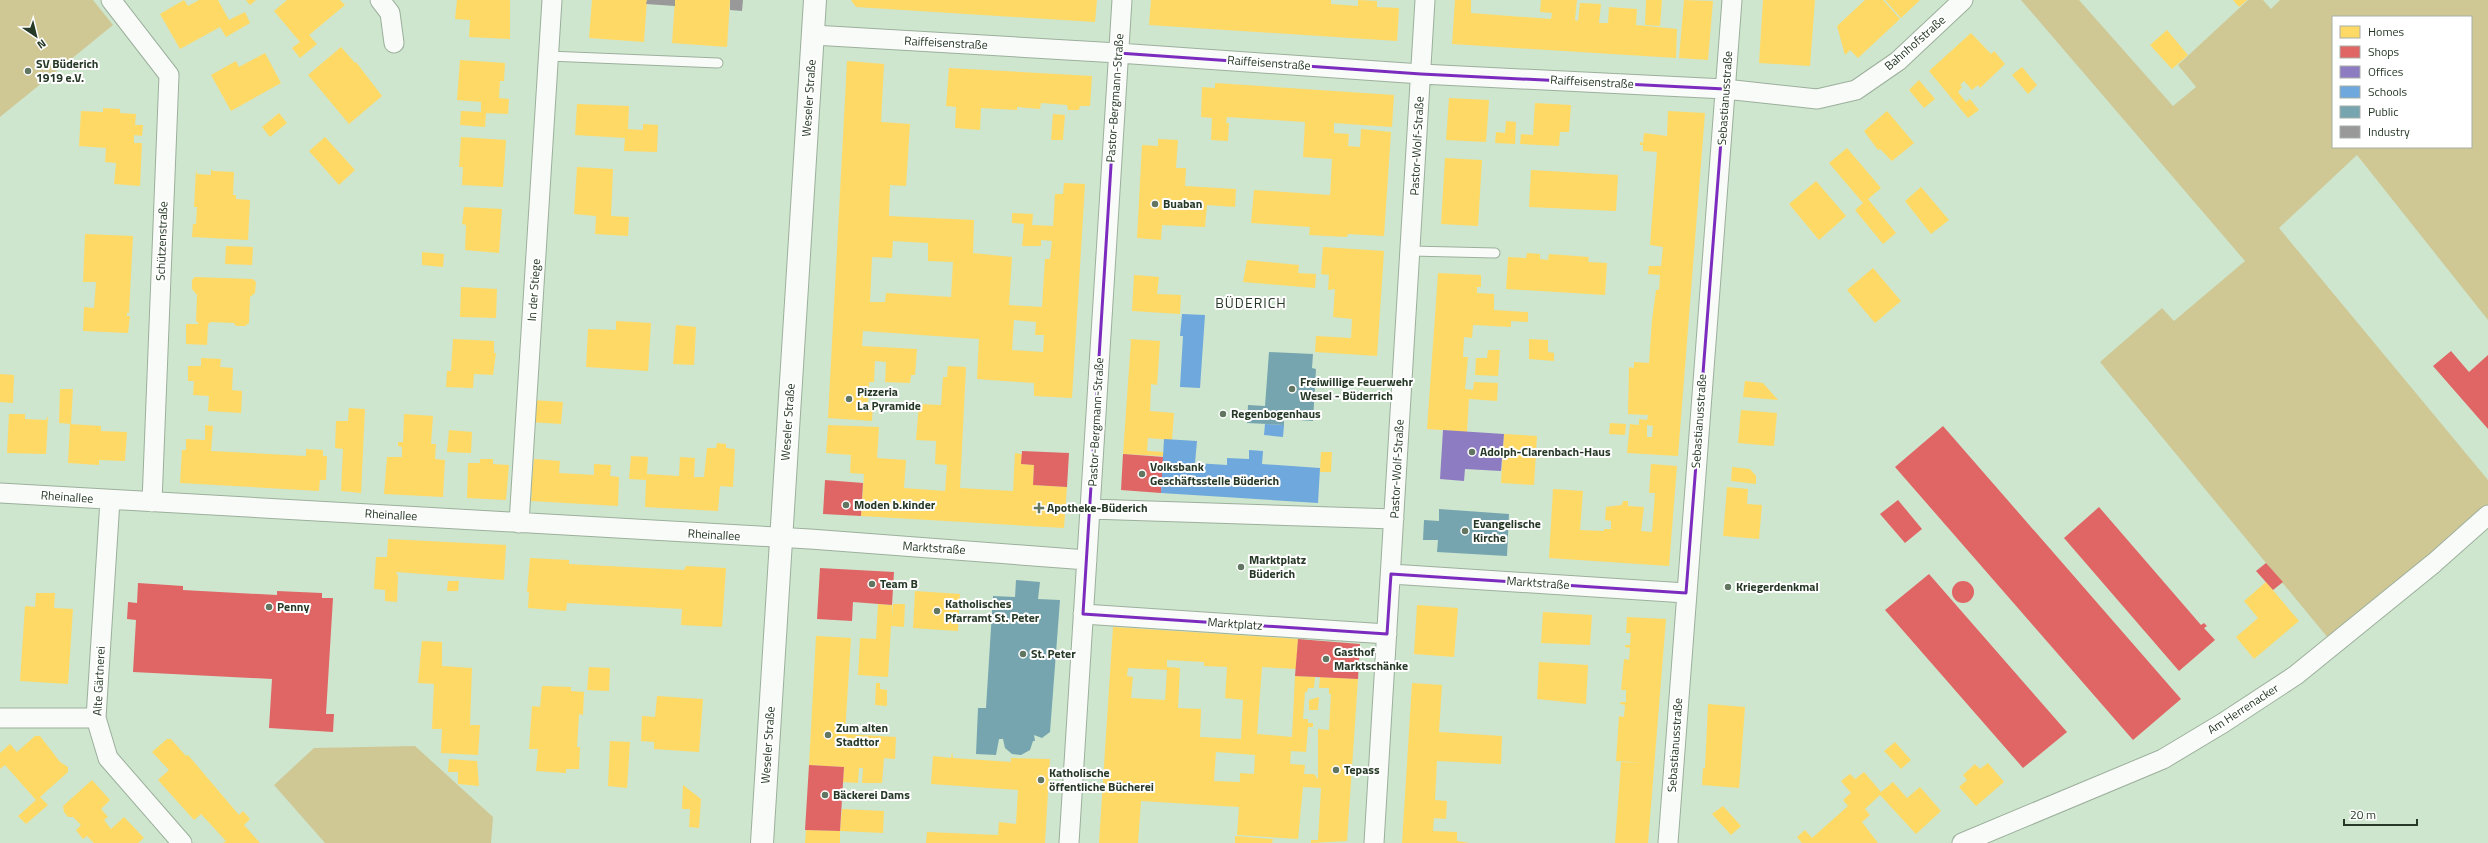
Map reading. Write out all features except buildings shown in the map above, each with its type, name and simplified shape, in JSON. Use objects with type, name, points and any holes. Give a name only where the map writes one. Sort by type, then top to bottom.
[{"type":"street","name":"Schützenstraße","points":[[110,0],[169,75],[152,502]]},
{"type":"street","points":[[380,0],[390,13],[394,43]]},
{"type":"street","name":"In der Stiege","points":[[519,523],[552,0]]},
{"type":"street","name":"Weseler Straße","points":[[762,843],[815,0]]},
{"type":"street","name":"Pastor-Bergmann-Straße","points":[[1069,843],[1122,0]]},
{"type":"street","name":"Pastor-Wolf-Straße","points":[[1374,843],[1425,0]]},
{"type":"street","name":"Sebastianusstraße","points":[[1668,843],[1732,0]]},
{"type":"street","name":"Bahnhofstraße","points":[[1725,89],[1817,99],[1856,90],[1898,61],[1963,0]]},
{"type":"street","name":"Raiffeisenstraße","points":[[813,35],[1118,53],[1421,74],[1725,89]]},
{"type":"street","name":"Rheinallee","points":[[0,493],[781,538]]},
{"type":"street","name":"Alte Gärtnerei","points":[[110,500],[96,718],[108,758],[176,841]]},
{"type":"street","points":[[1090,509],[1394,519]]},
{"type":"street","name":"Am Herrenacker","points":[[1962,843],[2163,759],[2223,723],[2296,674],[2369,617],[2488,515]]},
{"type":"street","name":"Marktstraße","points":[[781,538],[1087,560]]},
{"type":"street","name":"Marktstraße","points":[[1391,574],[1686,593]]},
{"type":"street","name":"Marktplatz","points":[[1083,614],[1387,634]]},
{"type":"street","points":[[0,718],[96,718]]},
{"type":"lane","points":[[548,56],[718,63]]},
{"type":"lane","points":[[1411,251],[1495,253]]},
{"type":"highlighted area","points":[[1118,53],[1421,74],[1725,89],[1686,593],[1391,574],[1387,634],[1083,614]]},
{"type":"shaded area","name":"SV Büderich 1919 e.V.","points":[[0,0],[93,0],[113,25],[0,117]]},
{"type":"shaded area","points":[[2021,0],[2079,0],[2173,106],[2196,87],[2178,65],[2248,0],[2263,0],[2271,9],[2280,0],[2488,0],[2488,320],[2357,155],[2279,228],[2488,480],[2488,515],[2333,644],[2100,362],[2162,308],[2174,321],[2245,261]]},
{"type":"shaded area","points":[[415,746],[493,817],[491,843],[325,843],[274,785],[314,748]]},
{"type":"place","name":"SV Büderich 1919 e.V.","points":[[28,71]]},
{"type":"place","name":"Buaban","points":[[1155,204]]},
{"type":"place","name":"Freiwillige Feuerwehr Wesel - Büderrich","points":[[1292,389]]},
{"type":"place","name":"Pizzeria La Pyramide","points":[[849,399]]},
{"type":"place","name":"Regenbogenhaus","points":[[1223,414]]},
{"type":"place","name":"Adolph-Clarenbach-Haus","points":[[1472,452]]},
{"type":"place","name":"Volksbank Geschäftsstelle Büderich","points":[[1142,474]]},
{"type":"place","name":"Moden b.kinder","points":[[846,505]]},
{"type":"place","name":"Apotheke-Büderich","points":[[1039,508]]},
{"type":"place","name":"Evangelische Kirche","points":[[1465,531]]},
{"type":"place","name":"Marktplatz Büderich","points":[[1241,567]]},
{"type":"place","name":"Team B","points":[[872,584]]},
{"type":"place","name":"Kriegerdenkmal","points":[[1728,587]]},
{"type":"place","name":"Penny","points":[[269,607]]},
{"type":"place","name":"Katholisches Pfarramt St. Peter","points":[[937,611]]},
{"type":"place","name":"St. Peter","points":[[1023,654]]},
{"type":"place","name":"Gasthof Marktschänke","points":[[1326,659]]},
{"type":"place","name":"Zum alten Stadttor","points":[[828,735]]},
{"type":"place","name":"Tepass","points":[[1336,770]]},
{"type":"place","name":"Katholische öffentliche Bücherei","points":[[1041,780]]},
{"type":"place","name":"Bäckerei Dams","points":[[825,795]]},
{"type":"district","name":"BÜDERICH","points":[[1251,303]]}]
